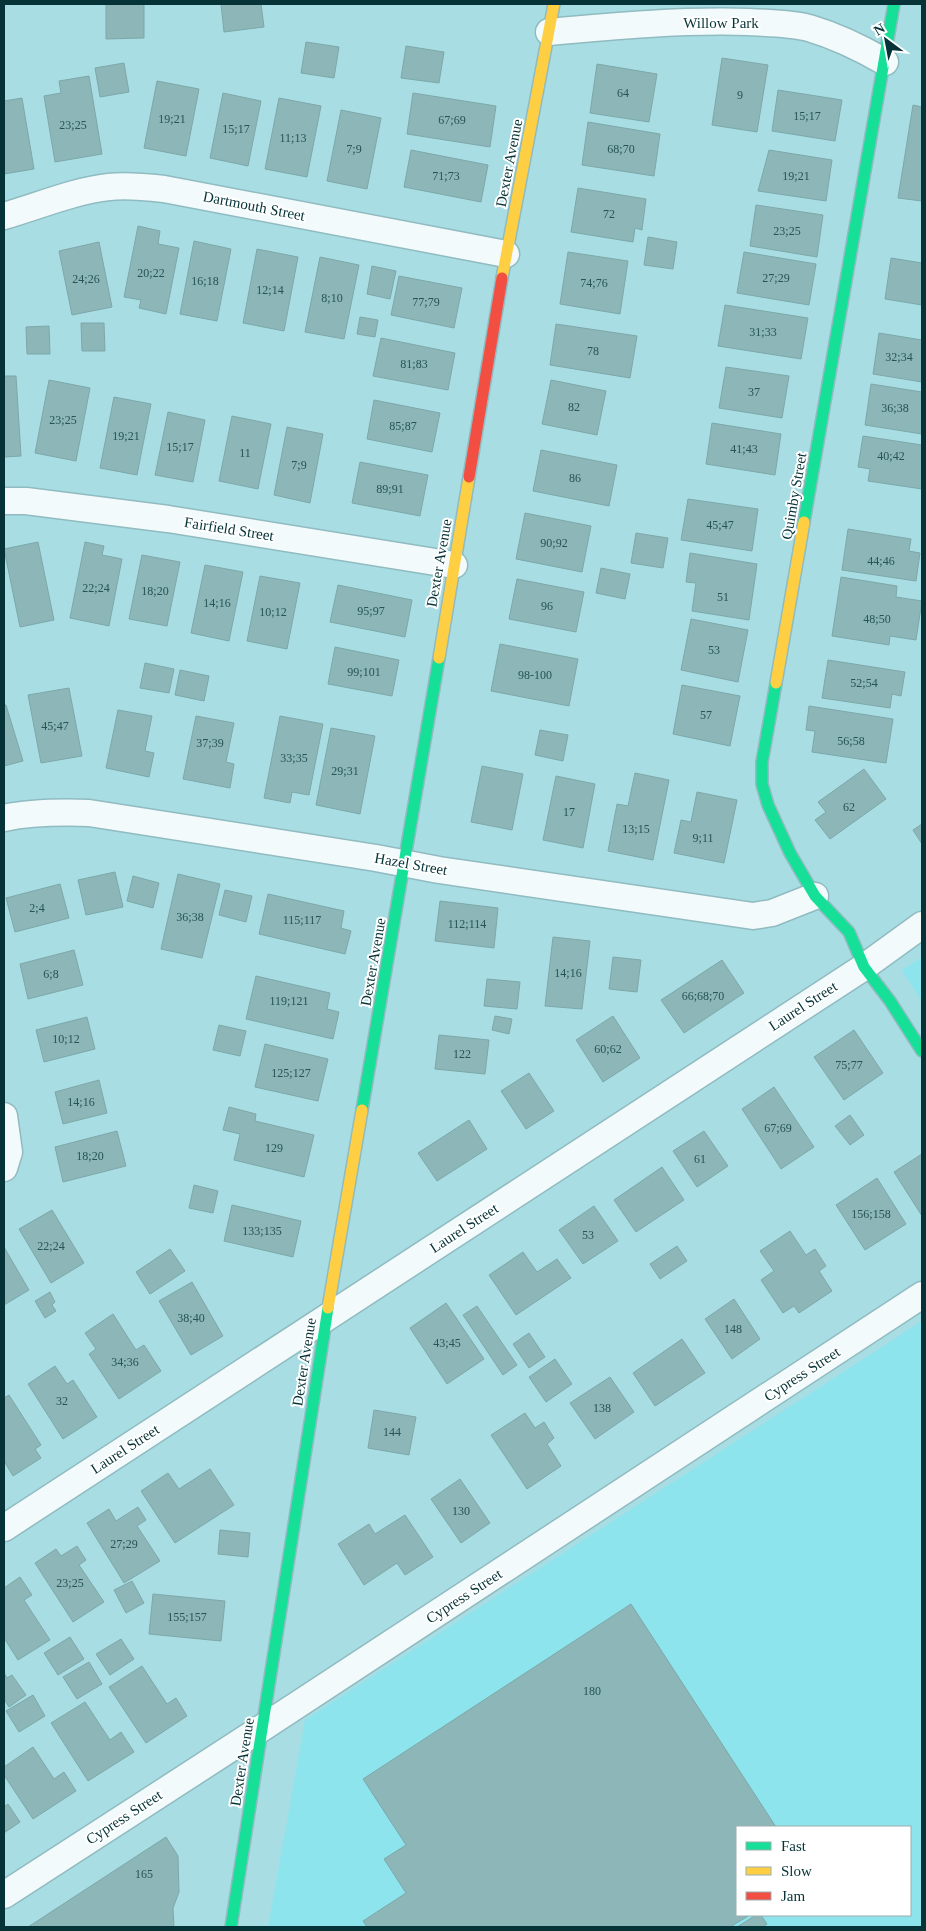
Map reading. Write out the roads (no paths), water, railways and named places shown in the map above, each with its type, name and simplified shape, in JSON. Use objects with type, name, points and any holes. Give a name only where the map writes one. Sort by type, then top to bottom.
[{"type":"street","name":"Dexter Avenue","points":[[231,1927],[326,1318],[405,865],[506,254],[554,4]]},
{"type":"street","name":"Quimby Street","points":[[864,967],[849,932],[815,896],[786,845],[768,805],[762,784],[762,762],[894,4]]},
{"type":"street","name":"Willow Park","points":[[549,32],[692,22],[776,23],[807,28],[836,37],[860,47],[885,62]]},
{"type":"street","name":"Dartmouth Street","points":[[4,216],[81,192],[110,187],[138,186],[506,254]]},
{"type":"street","name":"Fairfield Street","points":[[4,501],[26,501],[168,518],[454,565]]},
{"type":"street","name":"Hazel Street","points":[[4,818],[54,812],[89,814],[376,858],[405,865],[753,916],[772,913],[815,896]]},
{"type":"street","name":"Laurel Street","points":[[4,1528],[864,967],[922,925]]},
{"type":"street","points":[[864,967],[890,1001],[922,1051]]},
{"type":"street","points":[[4,1116],[9,1152],[4,1168]]},
{"type":"street","name":"Cypress Street","points":[[4,1895],[922,1295]]}]
